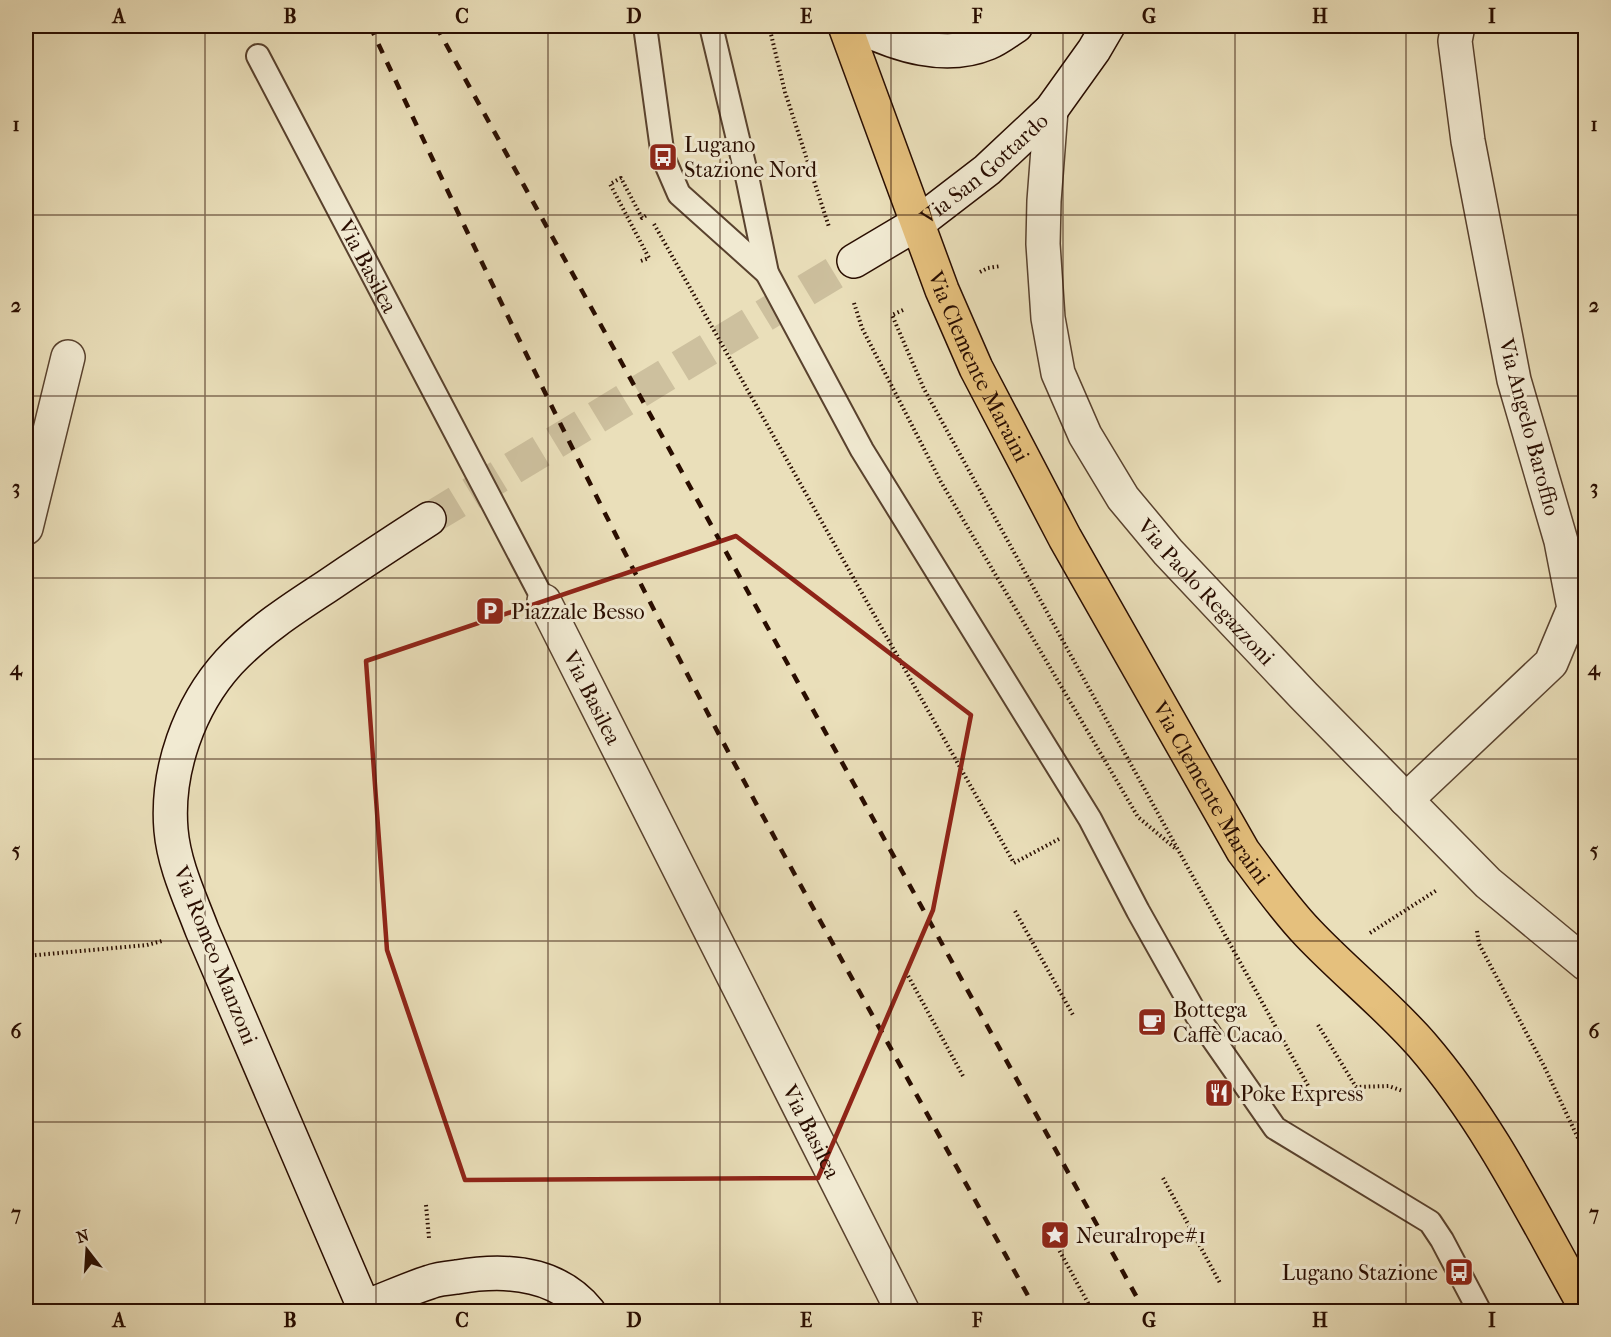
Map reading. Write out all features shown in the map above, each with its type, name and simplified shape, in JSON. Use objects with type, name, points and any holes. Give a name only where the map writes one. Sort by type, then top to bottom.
[{"type":"main road","name":"Via San Gottardo","points":[[845,26],[918,224]]},
{"type":"main road","name":"Via Clemente Maraini","points":[[918,224],[942,291],[976,368],[1020,454],[1154,696],[1244,851],[1276,896],[1307,933],[1415,1038],[1473,1110],[1586,1308]]},
{"type":"street","points":[[858,26],[887,40],[927,50],[956,50],[988,43],[1016,26]]},
{"type":"street","name":"Via San Gottardo","points":[[918,224],[987,170],[1052,110],[1108,26]]},
{"type":"street","name":"Via Angelo Baroffio","points":[[1406,800],[1551,663],[1574,608],[1561,541],[1514,380],[1468,141],[1455,41],[1458,26]]},
{"type":"street","name":"Via Paolo Regazzoni","points":[[1052,110],[1042,244],[1048,318],[1058,373],[1085,435],[1124,498],[1168,552],[1488,883],[1586,964]]},
{"type":"street","points":[[854,261],[918,224]]},
{"type":"street","points":[[26,528],[68,357]]},
{"type":"street","name":"Via Romeo Manzoni","points":[[366,1309],[202,930],[181,874],[171,831],[171,788],[183,742],[199,704],[229,662],[277,619],[429,519]]},
{"type":"street","name":"Via Basilea","points":[[544,601],[903,1311]]},
{"type":"street","points":[[366,1309],[431,1281],[506,1272],[533,1277],[560,1288],[589,1311]]},
{"type":"lane","points":[[645,26],[663,157],[679,194],[767,273]]},
{"type":"lane","points":[[711,26],[748,181],[767,273],[862,450],[1090,819],[1197,1016],[1275,1128],[1430,1222],[1480,1311]]},
{"type":"lane","name":"Via Basilea","points":[[258,56],[544,601]]},
{"type":"path","points":[[769,26],[785,93],[833,237]]},
{"type":"path","points":[[641,261],[649,258],[610,184],[621,178],[642,218],[649,215]]},
{"type":"path","points":[[647,204],[649,215],[1014,863],[1083,826],[1098,837]]},
{"type":"path","points":[[942,291],[892,315],[924,389],[1316,1100]]},
{"type":"path","points":[[851,294],[862,328],[947,492],[1138,817],[1178,851]]},
{"type":"path","points":[[1362,938],[1444,886]]},
{"type":"path","points":[[1015,911],[1073,1015]]},
{"type":"path","points":[[1476,927],[1479,944],[1544,1066],[1586,1155]]},
{"type":"path","points":[[1369,934],[1376,942]]},
{"type":"path","points":[[26,956],[147,945]]},
{"type":"path","points":[[906,972],[963,1076]]},
{"type":"path","points":[[1318,1025],[1356,1087],[1389,1086],[1408,1093]]},
{"type":"path","points":[[1162,1178],[1220,1283]]},
{"type":"path","points":[[1053,1239],[1093,1311]]},
{"type":"highlighted area","points":[[736,536],[971,715],[933,910],[818,1178],[465,1180],[387,950],[366,661]]},
{"type":"tunnel","points":[[429,519],[854,261]]},
{"type":"railway","points":[[370,26],[546,394],[683,667],[1037,1312]]},
{"type":"railway","points":[[436,26],[1145,1312]]},
{"type":"place","name":"Lugano Stazione Nord","points":[[663,157]]},
{"type":"place","name":"Piazzale Besso","points":[[490,611]]},
{"type":"place","name":"Bottega Caffè Cacao","points":[[1152,1022]]},
{"type":"place","name":"Poke Express","points":[[1219,1093]]},
{"type":"place","name":"Neuralrope#1","points":[[1055,1235]]},
{"type":"place","name":"Lugano Stazione","points":[[1459,1272]]}]
